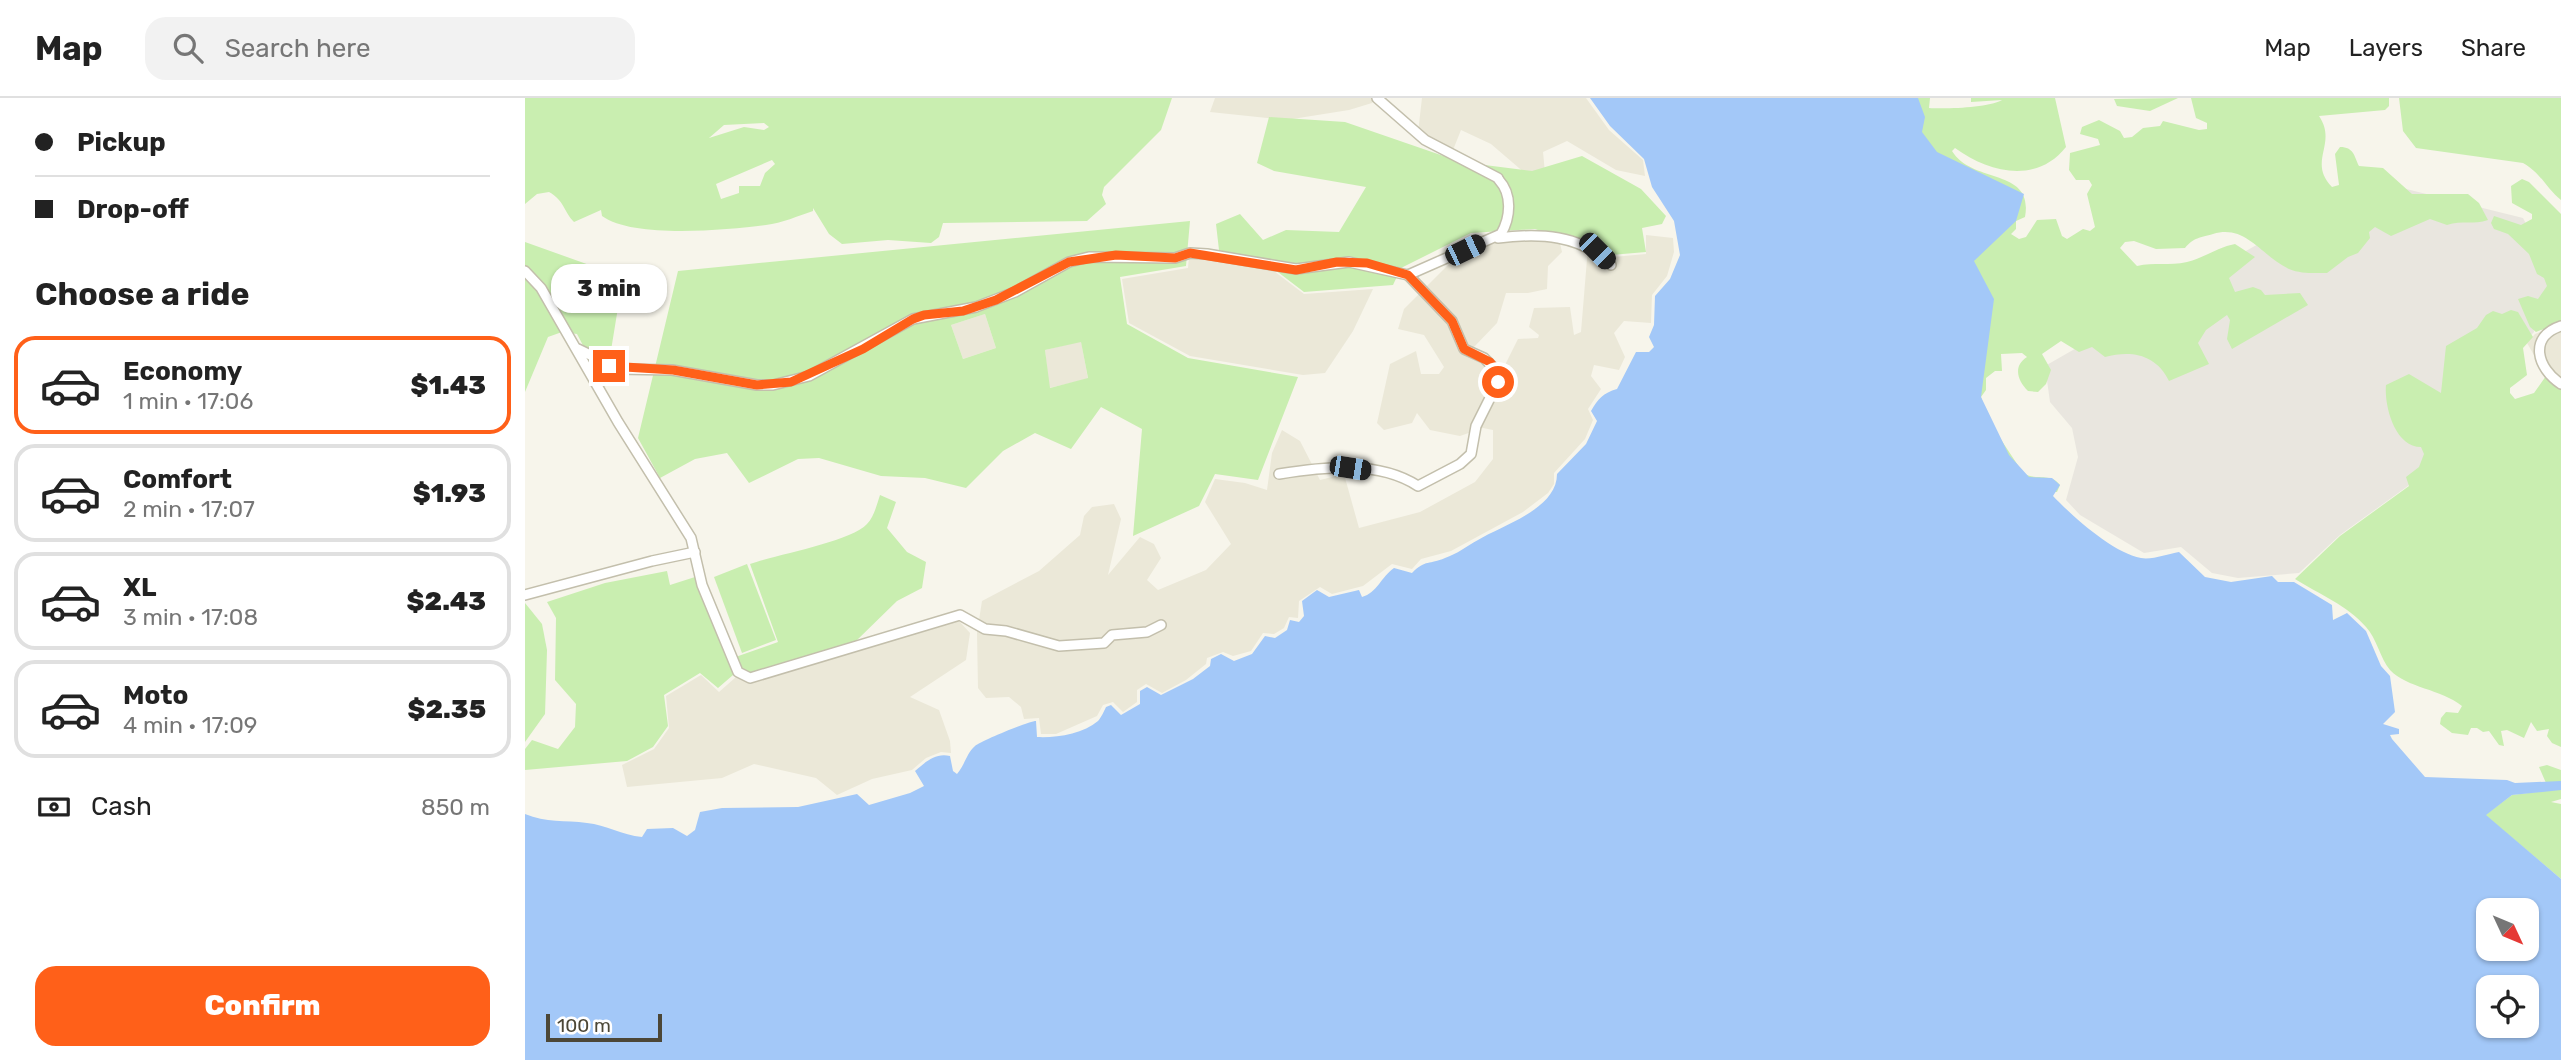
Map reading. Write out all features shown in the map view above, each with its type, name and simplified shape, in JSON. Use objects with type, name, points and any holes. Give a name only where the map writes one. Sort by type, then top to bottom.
[{"type":"street","points":[[1377,98],[1425,140],[1498,179],[1508,191],[1509,200],[1506,226],[1496,238]]},
{"type":"street","points":[[1408,275],[1482,241],[1545,234],[1584,244],[1597,251],[1611,265]]},
{"type":"street","points":[[577,349],[619,369],[673,370],[757,385],[773,385],[809,376],[913,319],[924,315],[963,311],[986,304],[1069,262],[1089,257],[1175,258],[1198,253],[1296,270],[1349,261],[1408,275],[1452,321],[1464,349],[1484,358],[1498,372],[1498,382],[1476,426],[1471,454],[1460,464],[1418,485],[1395,475],[1350,468],[1279,474]]},
{"type":"street","points":[[525,271],[541,288],[618,422],[682,521],[695,552],[702,585],[738,672],[750,678],[952,616],[967,618],[985,629],[1006,631],[1059,646],[1104,643],[1112,635],[1147,632],[1161,625]]},
{"type":"street","points":[[2561,326],[2548,331],[2540,341],[2540,352],[2549,374],[2561,384]]},
{"type":"street","points":[[525,595],[695,552]]},
{"type":"shaded area","points":[[1215,98],[1375,98],[1372,103],[1349,110],[1286,120],[1210,112]]},
{"type":"shaded area","points":[[1422,98],[1586,98],[1609,130],[1643,160],[1645,176],[1616,170],[1567,141],[1543,152],[1545,173],[1526,174],[1491,144],[1461,130],[1451,155],[1417,141]]},
{"type":"shaded area","points":[[2370,180],[2523,218],[2561,292],[2531,307],[2534,332],[2518,349],[2488,399],[2466,444],[2340,535],[2299,573],[2238,578],[2212,573],[2181,547],[2144,553],[2080,515],[2066,500],[2078,457],[2072,428],[2050,402],[2045,366]]},
{"type":"shaded area","points":[[1646,235],[1673,238],[1674,252],[1667,276],[1652,295],[1651,323],[1624,321],[1614,333],[1625,357],[1619,370],[1594,365],[1591,376],[1601,389],[1588,409],[1593,420],[1585,439],[1554,473],[1554,484],[1548,493],[1523,512],[1451,551],[1421,559],[1412,569],[1392,564],[1363,586],[1332,594],[1320,587],[1299,601],[1298,618],[1289,617],[1284,628],[1274,634],[1263,633],[1251,651],[1233,656],[1223,652],[1207,658],[1206,664],[1186,680],[1162,693],[1146,684],[1137,690],[1137,702],[1123,712],[1113,702],[1103,705],[1097,716],[1056,734],[1041,734],[1039,718],[1024,719],[1021,707],[1009,697],[986,698],[978,688],[977,633],[982,601],[1039,571],[1080,535],[1084,516],[1092,507],[1114,504],[1121,519],[1108,575],[1140,537],[1154,544],[1161,558],[1147,580],[1158,590],[1206,570],[1231,544],[1205,502],[1215,479],[1245,483],[1267,490],[1272,453],[1282,430],[1300,441],[1320,480],[1344,474],[1359,528],[1420,512],[1475,482],[1493,459],[1493,430],[1483,428],[1460,436],[1430,430],[1417,413],[1412,423],[1384,430],[1377,423],[1390,364],[1416,351],[1421,374],[1439,374],[1444,367],[1424,335],[1398,329],[1404,309],[1450,263],[1504,239],[1559,239],[1562,252],[1548,266],[1547,289],[1528,293],[1506,293],[1497,323],[1474,347],[1503,369],[1518,339],[1538,338],[1539,335],[1529,327],[1534,308],[1570,307],[1574,335],[1581,332],[1588,247],[1613,257],[1646,254]]},
{"type":"shaded area","points":[[1189,256],[1270,268],[1304,294],[1373,289],[1353,331],[1325,373],[1303,375],[1190,356],[1129,323],[1122,279],[1188,268]]},
{"type":"shaded area","points":[[985,314],[996,348],[963,359],[951,325]]},
{"type":"shaded area","points":[[2561,324],[2561,388],[2546,376],[2527,343],[2535,334]]},
{"type":"shaded area","points":[[1081,341],[1088,379],[1049,388],[1045,350]]},
{"type":"shaded area","points":[[959,621],[970,633],[966,660],[910,697],[939,710],[950,741],[951,753],[941,752],[926,758],[912,770],[872,779],[837,795],[816,778],[754,764],[722,778],[627,787],[622,765],[654,749],[669,728],[666,696],[701,675],[719,692],[736,677],[751,680],[773,676]]},
{"type":"green space","points":[[525,98],[1172,98],[1161,130],[1104,187],[1102,195],[1106,204],[1087,221],[943,223],[939,237],[931,243],[888,240],[842,244],[829,234],[813,208],[813,211],[772,224],[681,231],[635,228],[602,216],[601,210],[574,222],[558,199],[549,192],[537,194],[525,204]],"holes":[[[764,123],[769,127],[764,130],[744,127],[709,138],[724,125]],[[772,160],[775,164],[765,173],[760,186],[739,186],[739,193],[721,199],[716,184]]]},
{"type":"green space","points":[[1896,98],[1930,98],[1929,108],[1946,108],[1977,106],[2002,100],[1971,102],[1971,98],[2055,98],[2066,147],[2054,159],[2041,166],[2012,171],[1983,164],[1955,148],[1952,151],[1962,162],[1974,169],[2011,183],[2020,190],[2025,201],[2025,217],[2016,221],[2016,229],[2011,234],[2019,239],[2026,237],[2037,220],[2056,219],[2062,236],[2067,239],[2083,229],[2090,231],[2095,227],[2087,194],[2092,185],[2089,180],[2076,180],[2069,170],[2070,153],[2100,145],[2098,139],[2080,134],[2082,127],[2099,120],[2120,131],[2124,138],[2132,137],[2143,128],[2160,126],[2163,121],[2199,130],[2207,129],[2207,123],[2196,118],[2191,98],[2389,98],[2389,106],[2385,110],[2319,116],[2326,135],[2322,169],[2332,187],[2339,185],[2335,154],[2340,147],[2345,147],[2353,153],[2359,166],[2383,168],[2412,194],[2468,194],[2479,203],[2488,220],[2447,225],[2430,219],[2391,236],[2375,227],[2369,232],[2370,238],[2358,253],[2327,273],[2289,269],[2253,242],[2235,233],[2225,232],[2201,237],[2185,248],[2156,249],[2134,241],[2125,242],[2120,248],[2137,266],[2187,262],[2235,244],[2255,257],[2229,278],[2235,292],[2253,287],[2265,295],[2300,293],[2308,305],[2232,349],[2227,339],[2230,320],[2227,315],[2206,330],[2198,343],[2209,364],[2169,381],[2157,365],[2142,356],[2124,354],[2105,357],[2092,347],[2079,352],[2061,341],[2042,354],[2051,370],[2046,384],[2038,392],[2028,391],[2018,373],[2020,365],[2027,357],[2022,353],[2001,354],[2002,371],[1995,371],[1986,378],[1986,390],[1981,397],[1990,423],[2023,473],[2052,479],[2060,485],[2057,492],[2006,488]]},
{"type":"green space","points":[[2178,98],[2150,111],[2117,106],[2114,99]]},
{"type":"green space","points":[[2399,98],[2561,98],[2561,200],[2523,163],[2416,148],[2403,131]]},
{"type":"green space","points":[[1269,117],[1345,122],[1461,162],[1532,171],[1582,156],[1641,189],[1666,216],[1662,224],[1642,228],[1646,252],[1611,255],[1535,229],[1471,233],[1401,268],[1393,285],[1304,292],[1270,266],[1219,250],[1216,224],[1240,214],[1263,240],[1286,230],[1339,232],[1366,187],[1274,171],[1257,163]]},
{"type":"green space","points":[[2522,179],[2529,182],[2561,214],[2561,322],[2536,332],[2530,327],[2518,299],[2528,296],[2538,299],[2547,286],[2544,278],[2537,274],[2529,254],[2508,234],[2494,229],[2491,223],[2494,216],[2521,225],[2532,219],[2532,214],[2512,203],[2511,186]]},
{"type":"green space","points":[[1190,221],[1186,266],[1120,277],[1127,324],[1188,358],[1298,377],[1258,480],[1215,474],[1199,506],[1133,536],[1142,429],[1101,407],[1071,449],[1035,433],[1003,451],[966,488],[925,478],[881,476],[819,458],[798,459],[749,483],[727,453],[695,459],[660,478],[638,438],[678,271]],"holes":[[[985,314],[996,348],[963,359],[951,325]],[[1081,342],[1088,378],[1050,388],[1045,350]]]},
{"type":"green space","points":[[525,242],[623,277],[605,387],[577,334],[562,332],[548,337],[525,392]]},
{"type":"green space","points":[[2511,310],[2518,312],[2533,337],[2523,348],[2527,375],[2510,388],[2510,393],[2515,399],[2534,393],[2546,376],[2561,388],[2561,747],[2552,743],[2547,736],[2549,729],[2537,731],[2531,722],[2524,738],[2507,730],[2501,731],[2504,746],[2499,745],[2489,731],[2483,732],[2477,728],[2471,728],[2468,735],[2452,733],[2440,724],[2441,718],[2446,712],[2458,713],[2462,706],[2397,676],[2390,670],[2370,632],[2359,620],[2295,579],[2340,536],[2409,486],[2406,477],[2419,467],[2424,454],[2421,447],[2404,440],[2393,424],[2387,404],[2386,385],[2409,374],[2441,393],[2446,346],[2477,328],[2486,315],[2493,311],[2502,314]]},
{"type":"green space","points":[[880,495],[896,502],[887,528],[907,552],[926,562],[922,588],[897,601],[855,642],[751,673],[740,669],[718,688],[700,673],[664,695],[668,726],[653,747],[627,761],[525,770],[525,749],[532,740],[558,749],[575,727],[576,704],[555,680],[556,618],[547,602],[605,583],[667,571],[670,585],[695,577],[727,660],[778,642],[750,564],[830,542],[858,530],[872,518]]},
{"type":"green space","points":[[747,564],[776,640],[742,653],[714,577]]},
{"type":"green space","points":[[525,603],[542,624],[547,650],[545,714],[525,742]]},
{"type":"green space","points":[[2547,765],[2561,770],[2561,799],[2551,802],[2561,804],[2561,879],[2485,815],[2512,795],[2544,791],[2546,783],[2539,767]]},
{"type":"water","points":[[1590,98],[1918,98],[1925,117],[1922,132],[1937,152],[2024,194],[2016,221],[1974,261],[1994,299],[1981,397],[2009,455],[2029,477],[2052,478],[2060,485],[2053,496],[2061,504],[2094,533],[2130,555],[2150,558],[2179,552],[2205,577],[2231,582],[2272,576],[2278,582],[2294,582],[2332,605],[2333,620],[2347,613],[2366,631],[2381,666],[2390,676],[2395,712],[2383,724],[2399,729],[2399,734],[2390,735],[2392,739],[2425,777],[2507,780],[2515,783],[2561,781],[2561,790],[2512,795],[2486,815],[2561,879],[2561,1060],[525,1060],[525,814],[548,820],[594,824],[642,837],[647,829],[673,828],[687,836],[695,830],[700,812],[722,808],[798,807],[857,794],[869,805],[910,793],[924,786],[915,771],[931,759],[950,756],[953,771],[957,774],[975,746],[1024,724],[1036,721],[1037,737],[1052,737],[1077,732],[1092,725],[1099,720],[1106,707],[1111,705],[1121,715],[1140,704],[1140,691],[1147,687],[1161,695],[1193,679],[1210,666],[1211,659],[1221,654],[1234,661],[1252,654],[1265,636],[1275,638],[1287,630],[1290,620],[1299,622],[1304,616],[1302,601],[1317,590],[1329,597],[1359,590],[1362,597],[1371,592],[1394,568],[1412,573],[1424,564],[1454,554],[1539,506],[1555,486],[1557,474],[1586,444],[1597,421],[1591,411],[1596,403],[1604,395],[1617,389],[1636,352],[1649,352],[1654,347],[1649,337],[1654,325],[1655,296],[1670,279],[1680,255],[1674,221],[1652,187],[1644,159],[1610,126]]},
{"type":"route","points":[[609,366],[619,369],[673,370],[757,385],[791,382],[863,349],[913,319],[924,315],[950,314],[996,300],[1069,262],[1116,255],[1175,258],[1190,253],[1243,259],[1296,270],[1349,261],[1367,263],[1396,274],[1408,275],[1426,297],[1452,321],[1464,349],[1490,362],[1498,372],[1498,382]]}]
